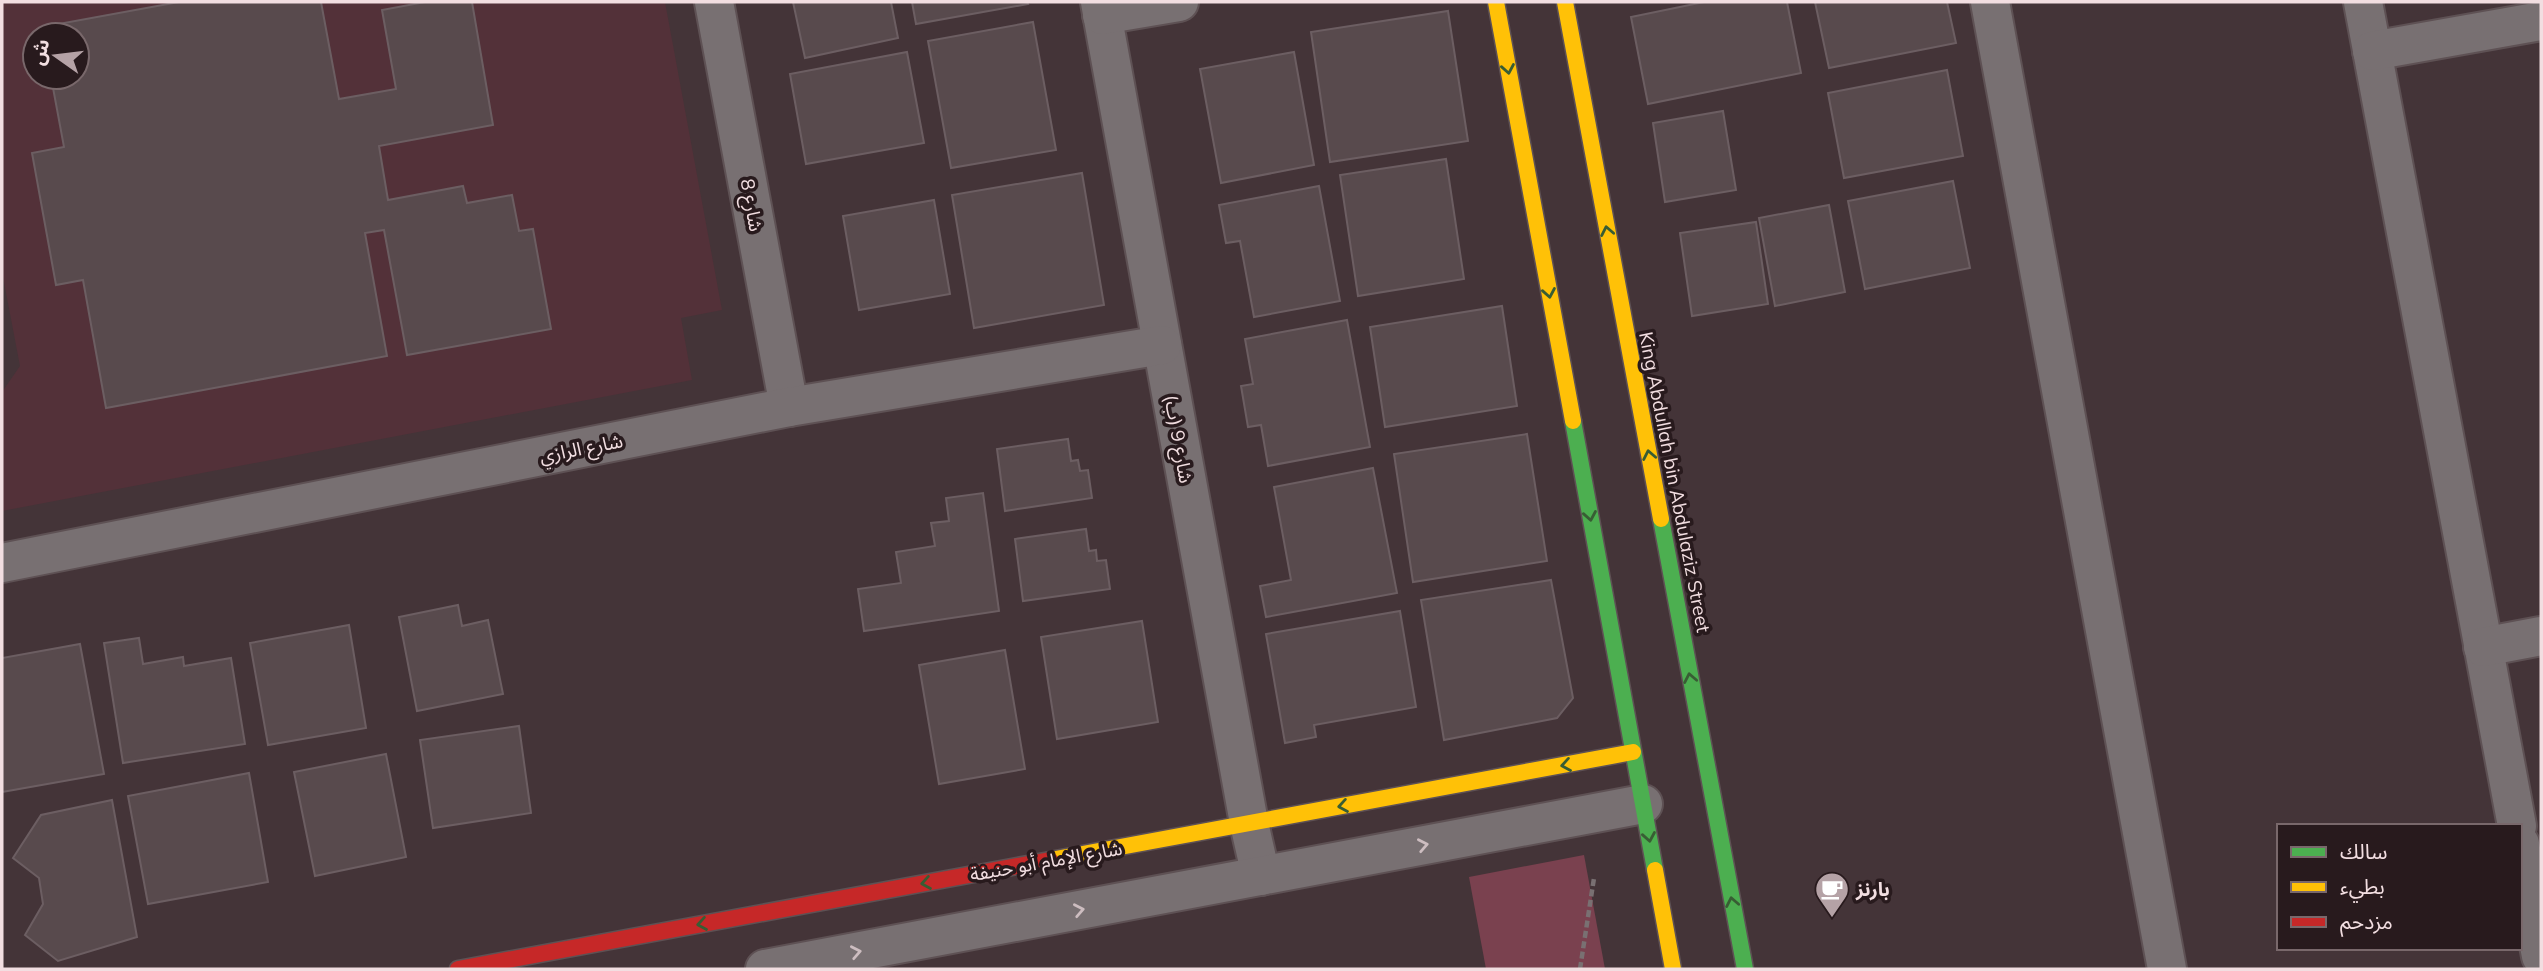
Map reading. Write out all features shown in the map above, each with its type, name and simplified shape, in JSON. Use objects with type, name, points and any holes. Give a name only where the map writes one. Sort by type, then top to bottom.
[{"type":"main road","points":[[1496,2],[1673,969]]},
{"type":"main road","name":"King Abdullah bin Abdulaziz Street","points":[[1564,2],[1745,969]]},
{"type":"main road","name":"شارع الإمام أبو حنيفة","points":[[458,969],[1633,752]]},
{"type":"street","name":"شارع 8","points":[[714,2],[789,407]]},
{"type":"street","points":[[1101,8],[1179,2]]},
{"type":"street","points":[[1990,2],[2167,969]]},
{"type":"street","points":[[2363,2],[2517,824]]},
{"type":"street","name":"شارع 9 (ب)","points":[[1101,8],[1249,823],[1261,876]]},
{"type":"street","points":[[2372,51],[2541,21]]},
{"type":"street","name":"شارع الرازي","points":[[2,563],[789,407],[1162,345]]},
{"type":"street","points":[[2483,647],[2541,636]]},
{"type":"street","points":[[765,969],[1643,804]]},
{"type":"street","points":[[2522,855],[2541,956]]},
{"type":"path","points":[[1580,969],[1594,878]]},
{"type":"shaded area","points":[[2,2],[665,2],[722,310],[681,318],[692,380],[2,511],[2,392],[20,366],[2,272]]},
{"type":"shaded area","points":[[1584,855],[1605,969],[1486,969],[1469,877]]},
{"type":"building","points":[[179,2],[321,2],[339,99],[396,89],[382,10],[425,2],[472,2],[493,125],[379,146],[388,200],[463,186],[467,203],[512,195],[519,231],[533,229],[551,329],[407,355],[384,230],[365,233],[387,356],[106,408],[83,280],[56,285],[32,153],[64,147],[54,91],[91,91],[91,21],[75,21]]},
{"type":"building","points":[[793,2],[891,2],[898,38],[805,58]]},
{"type":"building","points":[[912,2],[1027,2],[1028,4],[916,24]]},
{"type":"building","points":[[1704,2],[1787,2],[1801,73],[1648,104],[1631,17]]},
{"type":"building","points":[[1815,2],[1947,2],[1956,43],[1829,68]]},
{"type":"building","points":[[1448,11],[1468,141],[1330,162],[1311,32]]},
{"type":"building","points":[[1033,22],[1056,150],[951,168],[928,41]]},
{"type":"building","points":[[907,52],[924,143],[806,164],[790,74]]},
{"type":"building","points":[[1294,52],[1314,165],[1221,183],[1200,69]]},
{"type":"building","points":[[1947,70],[1963,156],[1844,178],[1828,93]]},
{"type":"building","points":[[1723,111],[1736,190],[1665,202],[1653,123]]},
{"type":"building","points":[[1446,159],[1464,279],[1358,296],[1340,175]]},
{"type":"building","points":[[1082,173],[1104,305],[974,328],[952,195]]},
{"type":"building","points":[[1953,181],[1970,268],[1865,289],[1848,201]]},
{"type":"building","points":[[1319,186],[1340,301],[1254,317],[1240,241],[1226,243],[1219,205]]},
{"type":"building","points":[[934,200],[950,294],[859,310],[843,216]]},
{"type":"building","points":[[1829,205],[1845,292],[1775,306],[1759,218]]},
{"type":"building","points":[[1756,222],[1768,304],[1692,316],[1680,233]]},
{"type":"building","points":[[1502,306],[1517,406],[1385,427],[1370,327]]},
{"type":"building","points":[[1347,320],[1370,447],[1268,466],[1261,425],[1248,427],[1241,386],[1253,384],[1245,339]]},
{"type":"building","points":[[1527,434],[1547,561],[1413,582],[1394,454]]},
{"type":"building","points":[[1068,439],[1071,461],[1078,460],[1080,471],[1088,470],[1092,498],[1005,511],[997,449]]},
{"type":"building","points":[[1373,468],[1397,593],[1266,617],[1260,586],[1291,580],[1274,487]]},
{"type":"building","points":[[983,493],[999,611],[864,631],[858,589],[901,583],[896,552],[935,546],[931,523],[949,521],[946,498]]},
{"type":"building","points":[[1086,529],[1089,551],[1096,550],[1097,561],[1106,560],[1110,589],[1023,601],[1015,539]]},
{"type":"building","points":[[1551,580],[1573,698],[1557,718],[1444,740],[1421,600]]},
{"type":"building","points":[[458,605],[462,626],[488,620],[503,694],[417,711],[399,617]]},
{"type":"building","points":[[1400,611],[1416,707],[1314,725],[1316,737],[1285,743],[1266,634]]},
{"type":"building","points":[[1142,621],[1158,722],[1057,739],[1041,637]]},
{"type":"building","points":[[349,625],[366,728],[268,745],[250,643]]},
{"type":"building","points":[[139,638],[143,664],[183,657],[184,666],[231,658],[245,744],[123,763],[104,643]]},
{"type":"building","points":[[80,644],[104,774],[2,792],[2,658]]},
{"type":"building","points":[[1005,650],[1025,769],[939,784],[919,665]]},
{"type":"building","points":[[519,726],[531,813],[433,828],[420,740]]},
{"type":"building","points":[[386,754],[406,857],[315,876],[294,772]]},
{"type":"building","points":[[249,773],[268,882],[148,904],[128,796]]},
{"type":"building","points":[[112,800],[137,937],[58,961],[25,935],[43,904],[39,878],[13,858],[41,815]]},
{"type":"traffic: fast","points":[[1573,421],[1655,870]]},
{"type":"traffic: fast","points":[[1661,519],[1745,969]]},
{"type":"traffic: slow","points":[[1496,2],[1573,421]]},
{"type":"traffic: slow","points":[[1565,2],[1661,519]]},
{"type":"traffic: slow","points":[[1050,860],[1633,752]]},
{"type":"traffic: slow","points":[[1655,870],[1673,969]]},
{"type":"traffic: jam","points":[[458,969],[1050,860]]},
{"type":"place","name":"بارنز","points":[[1832,919]]}]
